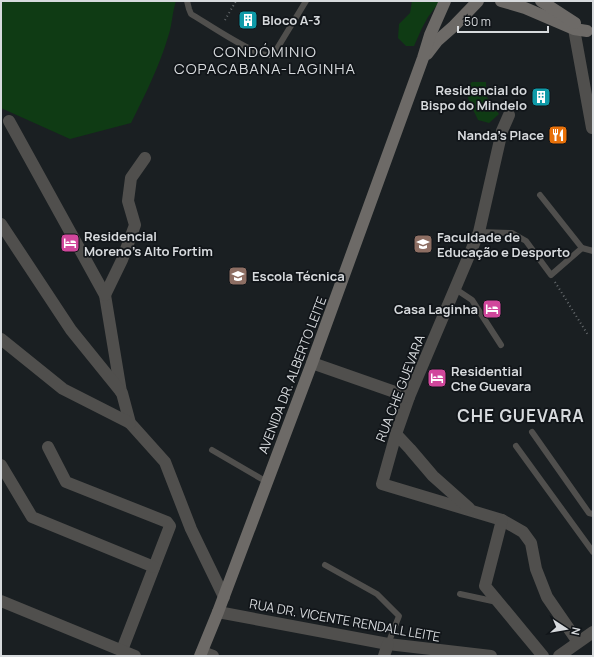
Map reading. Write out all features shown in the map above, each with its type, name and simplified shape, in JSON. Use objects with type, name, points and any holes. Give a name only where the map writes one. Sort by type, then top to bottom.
[{"type":"street","name":"AVENIDA DR. ALBERTO LEITE","points":[[205,655],[218,612],[312,363],[430,35],[445,1]]},
{"type":"street","name":"AVENIDA DR. ALBERTO LEITE","points":[[423,58],[437,41],[478,1]]},
{"type":"street","points":[[501,1],[526,8],[574,29],[590,32]]},
{"type":"street","points":[[541,1],[590,32]]},
{"type":"street","points":[[574,29],[593,131]]},
{"type":"street","name":"RUA CHE GUEVARA","points":[[508,115],[502,132],[479,232],[409,397],[396,434],[382,484],[502,520],[523,532],[531,543],[536,569],[547,597],[578,642]]},
{"type":"street","points":[[9,121],[105,295],[122,393],[130,423]]},
{"type":"street","points":[[105,295],[122,260],[135,225],[128,201],[131,178],[145,158]]},
{"type":"street","points":[[1,224],[70,330],[122,393]]},
{"type":"street","points":[[1,339],[63,389],[130,423],[165,462],[191,529],[224,597]]},
{"type":"street","points":[[312,363],[409,397]]},
{"type":"street","points":[[396,434],[433,476],[471,511]]},
{"type":"street","points":[[48,448],[66,482],[167,522],[170,526],[122,650]]},
{"type":"street","points":[[1,465],[32,517],[154,567]]},
{"type":"street","points":[[502,520],[485,586],[543,656]]},
{"type":"street","points":[[1,601],[135,656]]},
{"type":"street","name":"RUA DR. VICENTE RENDALL LEITE","points":[[218,612],[388,644],[491,656]]},
{"type":"street","points":[[559,656],[593,632]]},
{"type":"street","points":[[384,656],[388,644]]},
{"type":"lane","points":[[188,1],[191,14],[247,48],[269,55],[275,52],[306,1]]},
{"type":"lane","points":[[540,195],[582,248],[593,251]]},
{"type":"lane","points":[[479,232],[512,233],[526,241],[551,275],[582,248]]},
{"type":"lane","points":[[454,288],[472,300],[501,345]]},
{"type":"lane","points":[[532,432],[589,513],[593,514]]},
{"type":"lane","points":[[516,446],[593,552]]},
{"type":"lane","points":[[212,450],[267,482]]},
{"type":"lane","points":[[324,565],[377,594],[400,616],[388,644]]},
{"type":"lane","points":[[460,594],[499,603]]},
{"type":"path","points":[[225,20],[236,1]]},
{"type":"path","points":[[551,275],[588,336]]},
{"type":"green space","points":[[1,1],[176,1],[169,33],[160,59],[131,123],[70,139],[1,108]]},
{"type":"green space","points":[[412,1],[440,1],[428,17],[414,46],[406,46],[398,38],[399,24],[410,13]]},
{"type":"green space","points":[[472,82],[486,82],[486,96],[499,114],[489,123],[478,120],[469,101],[467,90]]},
{"type":"place","name":"Bloco A-3","points":[[248,20]]},
{"type":"place","name":"Residencial do Bispo do Mindelo","points":[[541,97]]},
{"type":"place","name":"Nanda’s Place","points":[[558,135]]},
{"type":"place","name":"Residencial Moreno's Alto Fortim","points":[[70,243]]},
{"type":"place","name":"Faculdade de Educação e Desporto","points":[[423,244]]},
{"type":"place","name":"Escola Técnica","points":[[238,276]]},
{"type":"place","name":"Casa Laginha","points":[[492,309]]},
{"type":"place","name":"Residential Che Guevara","points":[[437,378]]},
{"type":"district","name":"CONDÓMINIO COPACABANA-LAGINHA","points":[[265,60]]},
{"type":"district","name":"CHE GUEVARA","points":[[521,416]]}]
